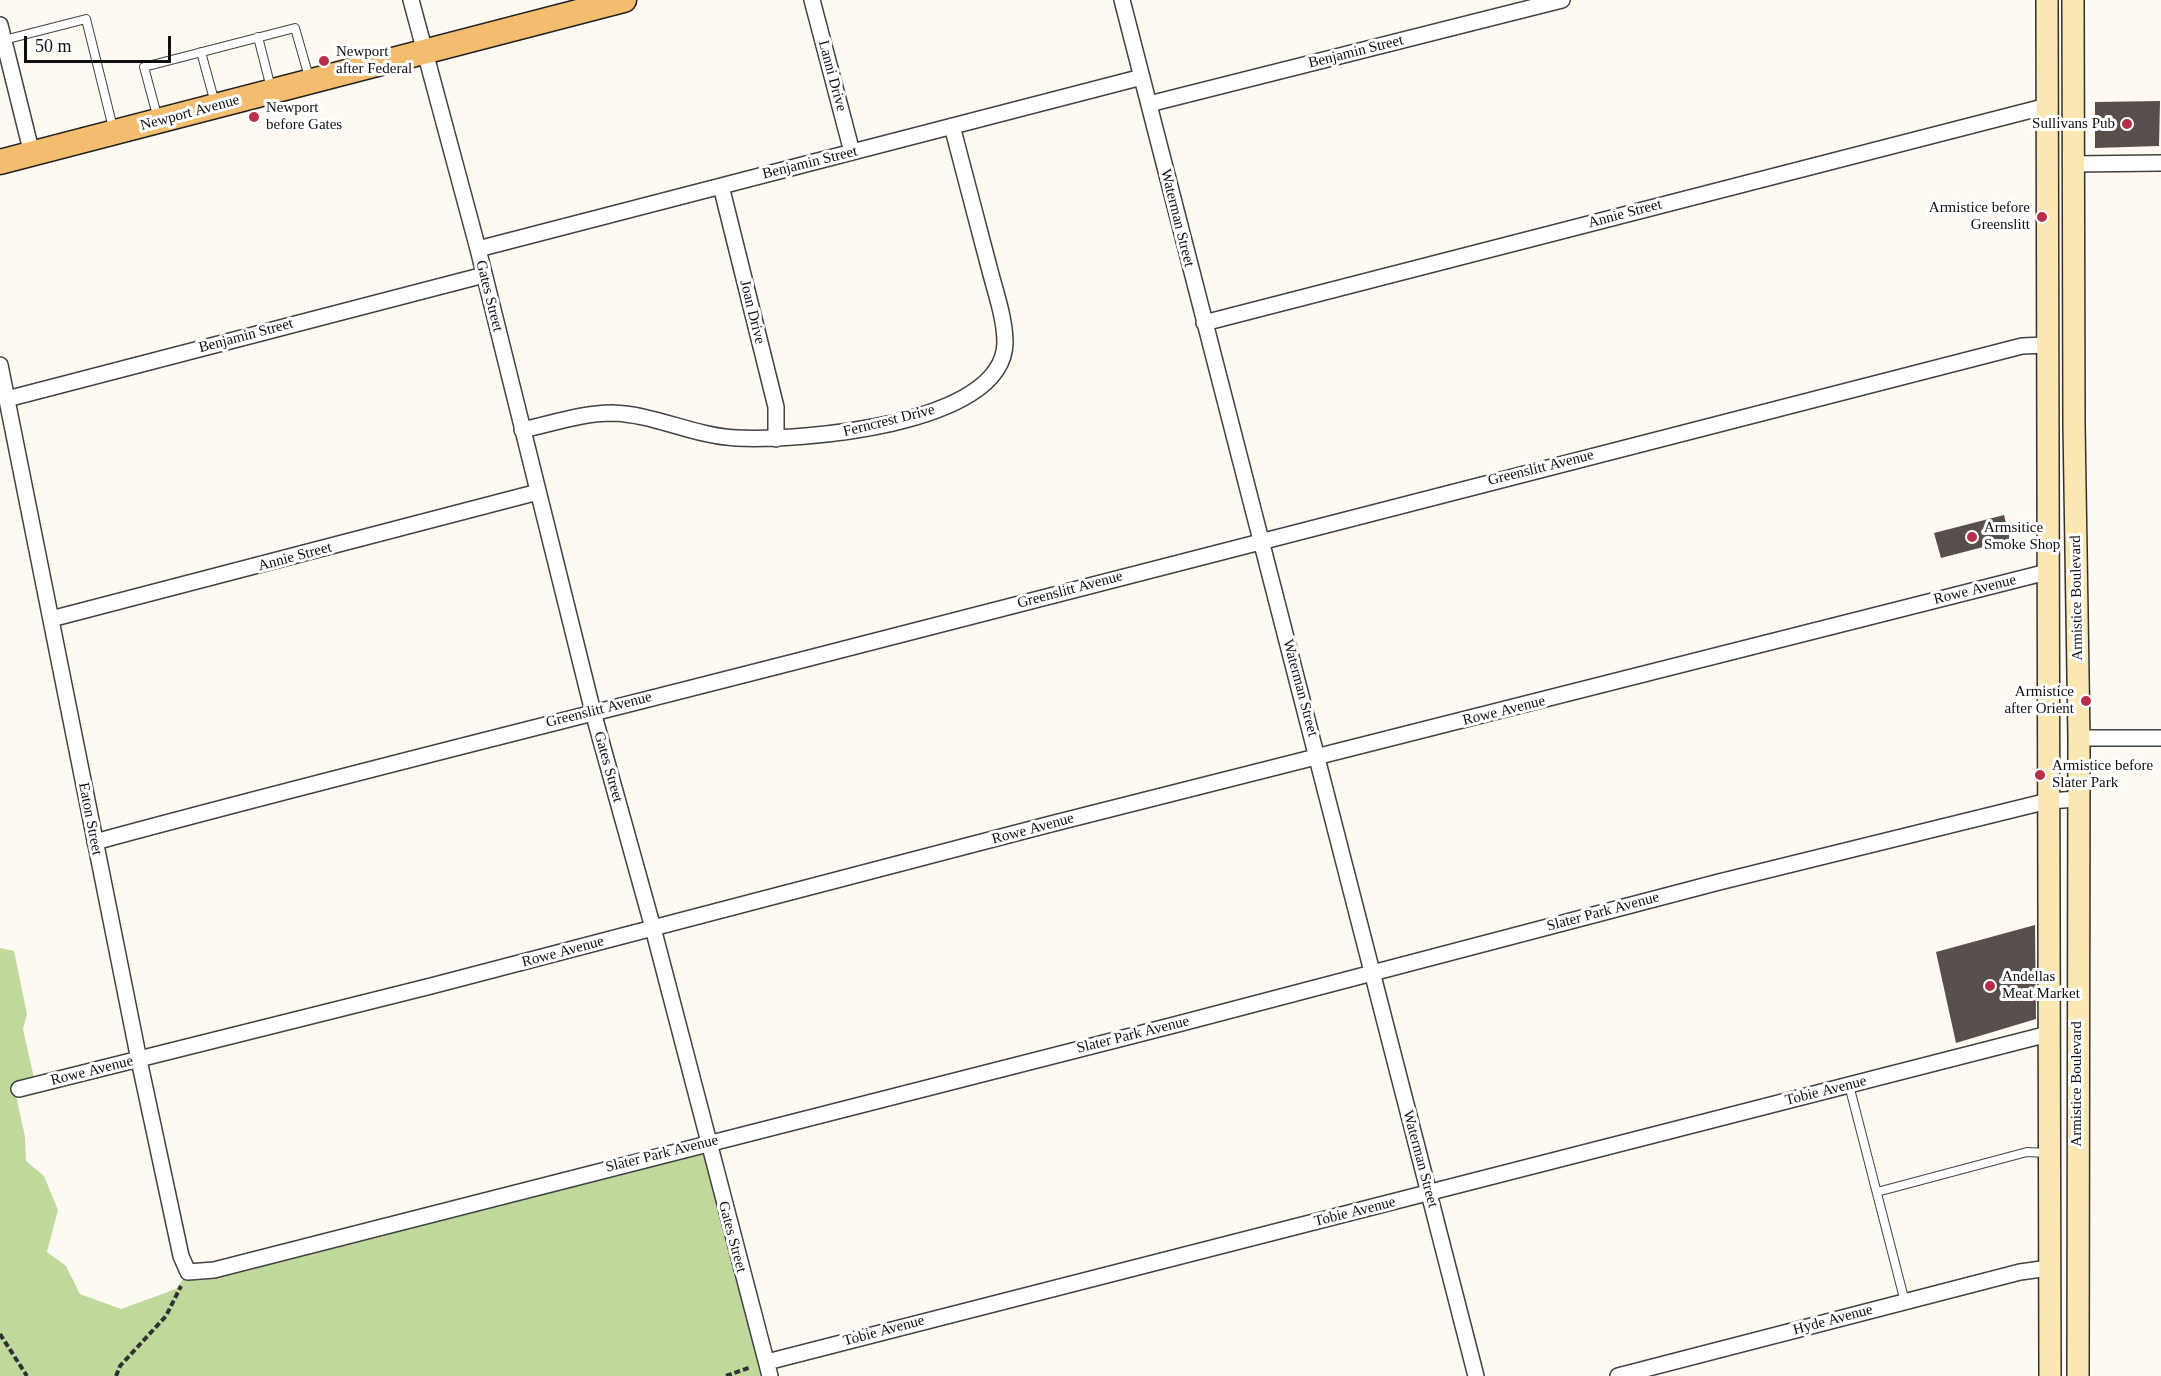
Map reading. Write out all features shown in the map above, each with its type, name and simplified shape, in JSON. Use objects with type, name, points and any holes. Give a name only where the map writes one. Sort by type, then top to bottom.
[{"type":"main road","name":"Newport Avenue","points":[[0,162],[624,0]]},
{"type":"main road","name":"Armistice Boulevard","points":[[2047,0],[2050,1376]]},
{"type":"main road","name":"Armistice Boulevard","points":[[2073,0],[2079,738],[2078,1376]]},
{"type":"street","name":"Gates Street","points":[[411,0],[478,249],[593,712],[653,928],[768,1369]]},
{"type":"street","name":"Lanni Drive","points":[[812,0],[852,152]]},
{"type":"street","name":"Waterman Street","points":[[1122,0],[1204,323],[1319,758],[1371,973],[1476,1376]]},
{"type":"street","name":"Benjamin Street","points":[[1149,104],[1562,0]]},
{"type":"street","points":[[2,33],[33,154]]},
{"type":"street","name":"Benjamin Street","points":[[478,249],[1142,77]]},
{"type":"street","name":"Annie Street","points":[[1204,323],[2047,106]]},
{"type":"street","name":"Ferncrest Drive","points":[[522,430],[587,415],[611,413],[635,416],[734,438],[776,438],[850,432],[946,407],[975,391],[997,368],[1005,344],[1000,309],[952,126]]},
{"type":"street","points":[[2073,164],[2161,164]]},
{"type":"street","name":"Joan Drive","points":[[721,186],[776,407],[776,438]]},
{"type":"street","name":"Benjamin Street","points":[[7,399],[484,275]]},
{"type":"street","name":"Greenslitt Avenue","points":[[95,842],[341,775],[1999,352],[2046,345]]},
{"type":"street","name":"Eaton Street","points":[[0,365],[139,1060],[181,1256],[188,1272]]},
{"type":"street","name":"Annie Street","points":[[51,619],[538,492]]},
{"type":"street","name":"Rowe Avenue","points":[[19,1089],[2047,572]]},
{"type":"street","points":[[2079,738],[2161,738]]},
{"type":"street","name":"Slater Park Avenue","points":[[188,1272],[214,1270],[1719,882],[2048,801],[2078,799]]},
{"type":"street","name":"Tobie Avenue","points":[[768,1369],[1429,1193],[2048,1034]]},
{"type":"street","name":"Hyde Avenue","points":[[1618,1376],[2033,1269],[2049,1268]]},
{"type":"lane","points":[[2,33],[86,19],[115,132]]},
{"type":"lane","points":[[158,121],[144,67],[201,52],[295,28],[310,81]]},
{"type":"lane","points":[[258,38],[272,91]]},
{"type":"lane","points":[[201,52],[216,106]]},
{"type":"lane","points":[[1849,1085],[1905,1302]]},
{"type":"lane","points":[[1877,1192],[2027,1152],[2049,1153]]},
{"type":"path","points":[[116,1376],[120,1366],[166,1316],[188,1272]]},
{"type":"path","points":[[0,1334],[27,1376]]},
{"type":"path","points":[[726,1376],[768,1369]]},
{"type":"green space","points":[[0,948],[14,951],[27,1014],[23,1029],[36,1087],[16,1095],[25,1137],[26,1161],[44,1176],[58,1210],[47,1252],[66,1266],[80,1294],[121,1309],[176,1289],[184,1278],[704,1149],[763,1376],[0,1376]]},
{"type":"building","name":"Sullivans Pub","points":[[2160,101],[2159,146],[2095,148],[2095,102]]},
{"type":"building","name":"Armsitice Smoke Shop","points":[[2004,515],[2010,540],[1941,558],[1934,533]]},
{"type":"building","name":"Andellas Meat Market","points":[[2035,925],[2036,1019],[1956,1043],[1936,952]]},
{"type":"place","name":"Newport after Federal","points":[[324,61]]},
{"type":"place","name":"Newport before Gates","points":[[254,117]]},
{"type":"place","name":"Sullivans Pub","points":[[2127,124]]},
{"type":"place","name":"Armistice before Greenslitt","points":[[2042,217]]},
{"type":"place","name":"Armsitice Smoke Shop","points":[[1972,537]]},
{"type":"place","name":"Armistice after Orient","points":[[2086,701]]},
{"type":"place","name":"Armistice before Slater Park","points":[[2040,775]]},
{"type":"place","name":"Andellas Meat Market","points":[[1990,986]]}]
